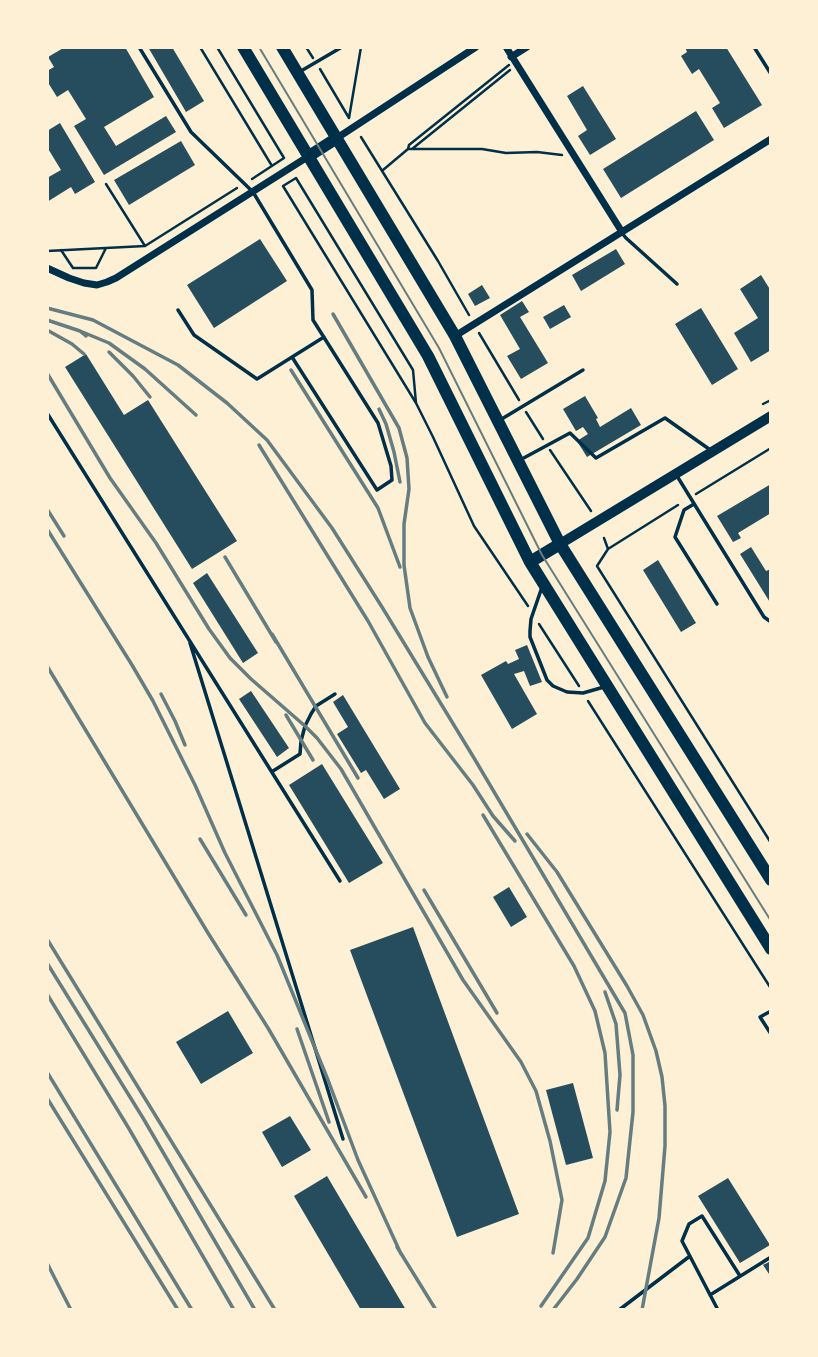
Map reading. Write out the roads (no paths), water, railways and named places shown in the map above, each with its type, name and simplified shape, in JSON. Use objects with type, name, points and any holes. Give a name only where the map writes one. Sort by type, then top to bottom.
[{"type":"main road","points":[[243,47],[428,356],[530,562],[771,949]]},
{"type":"main road","points":[[282,47],[455,335],[561,544],[771,880]]},
{"type":"main road","points":[[309,156],[337,138]]},
{"type":"main road","points":[[530,562],[771,416]]},
{"type":"street","points":[[337,138],[476,47]]},
{"type":"street","points":[[506,47],[622,232]]},
{"type":"street","points":[[514,61],[527,47]]},
{"type":"street","points":[[455,335],[771,139]]},
{"type":"street","points":[[47,268],[84,283],[97,285],[107,282],[309,156]]},
{"type":"lane","points":[[139,47],[191,132],[253,192],[312,289],[313,320],[378,423],[391,466],[392,481],[377,490],[292,357]]},
{"type":"lane","points":[[298,74],[341,47]]},
{"type":"lane","points":[[754,47],[771,75]]},
{"type":"lane","points":[[622,232],[677,284]]},
{"type":"lane","points":[[178,310],[194,335],[257,379],[324,337]]},
{"type":"lane","points":[[498,422],[583,370]]},
{"type":"lane","points":[[47,413],[340,881]]},
{"type":"lane","points":[[519,461],[570,433],[596,458],[664,418],[712,452]]},
{"type":"lane","points":[[676,474],[764,617],[771,622]]},
{"type":"lane","points":[[694,504],[684,510],[675,537],[716,604]]},
{"type":"lane","points":[[543,584],[530,625],[530,637],[547,680],[567,692],[583,693],[606,686]]},
{"type":"lane","points":[[189,638],[343,1139]]},
{"type":"lane","points":[[273,771],[300,754],[303,734],[311,714],[316,706],[335,694]]},
{"type":"lane","points":[[771,1011],[760,1017],[771,1034]]},
{"type":"lane","points":[[718,1310],[682,1241],[689,1224],[702,1216],[740,1276]]},
{"type":"lane","points":[[619,1310],[690,1256]]},
{"type":"lane","points":[[710,1295],[771,1257]]},
{"type":"tram line","points":[[259,47],[439,348],[542,555],[771,921]]},
{"type":"railway","points":[[47,308],[93,320],[178,365],[227,403],[267,440],[332,528],[382,607],[625,1013],[633,1055],[633,1112],[626,1178],[605,1237],[553,1310]]},
{"type":"railway","points":[[333,314],[399,428],[407,458],[409,489],[404,524],[404,565],[410,608],[428,657],[447,697]]},
{"type":"railway","points":[[47,320],[80,331],[86,336]]},
{"type":"railway","points":[[47,330],[84,354]]},
{"type":"railway","points":[[80,331],[109,343],[145,369],[196,415]]},
{"type":"railway","points":[[109,352],[150,397]]},
{"type":"railway","points":[[291,370],[378,508],[400,567]]},
{"type":"railway","points":[[47,373],[110,478],[156,543],[230,658],[305,726],[341,769],[463,980],[521,1062],[536,1091],[562,1200],[553,1253]]},
{"type":"railway","points":[[379,409],[386,424],[400,482]]},
{"type":"railway","points":[[259,445],[368,621],[425,723],[473,785],[493,816],[515,841]]},
{"type":"railway","points":[[47,509],[64,536]]},
{"type":"railway","points":[[47,529],[153,701],[195,785],[225,853],[277,955],[358,1160],[401,1254]]},
{"type":"railway","points":[[225,557],[276,642]]},
{"type":"railway","points":[[272,634],[358,778]]},
{"type":"railway","points":[[47,666],[268,1028],[366,1197]]},
{"type":"railway","points":[[161,694],[185,745]]},
{"type":"railway","points":[[286,715],[313,760]]},
{"type":"railway","points":[[483,815],[574,966],[595,1011],[605,1053],[610,1132],[605,1181],[588,1238],[541,1306]]},
{"type":"railway","points":[[527,834],[557,872],[627,986],[643,1015],[656,1051],[665,1106],[665,1146],[659,1218],[642,1310]]},
{"type":"railway","points":[[200,839],[246,915]]},
{"type":"railway","points":[[424,890],[497,1013]]},
{"type":"railway","points":[[47,939],[275,1310]]},
{"type":"railway","points":[[47,963],[143,1118],[255,1310]]},
{"type":"railway","points":[[605,992],[616,1024],[620,1075],[617,1110]]},
{"type":"railway","points":[[47,994],[234,1310]]},
{"type":"railway","points":[[297,1029],[329,1122]]},
{"type":"railway","points":[[47,1072],[192,1310]]},
{"type":"railway","points":[[47,1098],[178,1310]]},
{"type":"railway","points":[[397,1247],[436,1310]]},
{"type":"railway","points":[[47,1263],[71,1310]]}]
